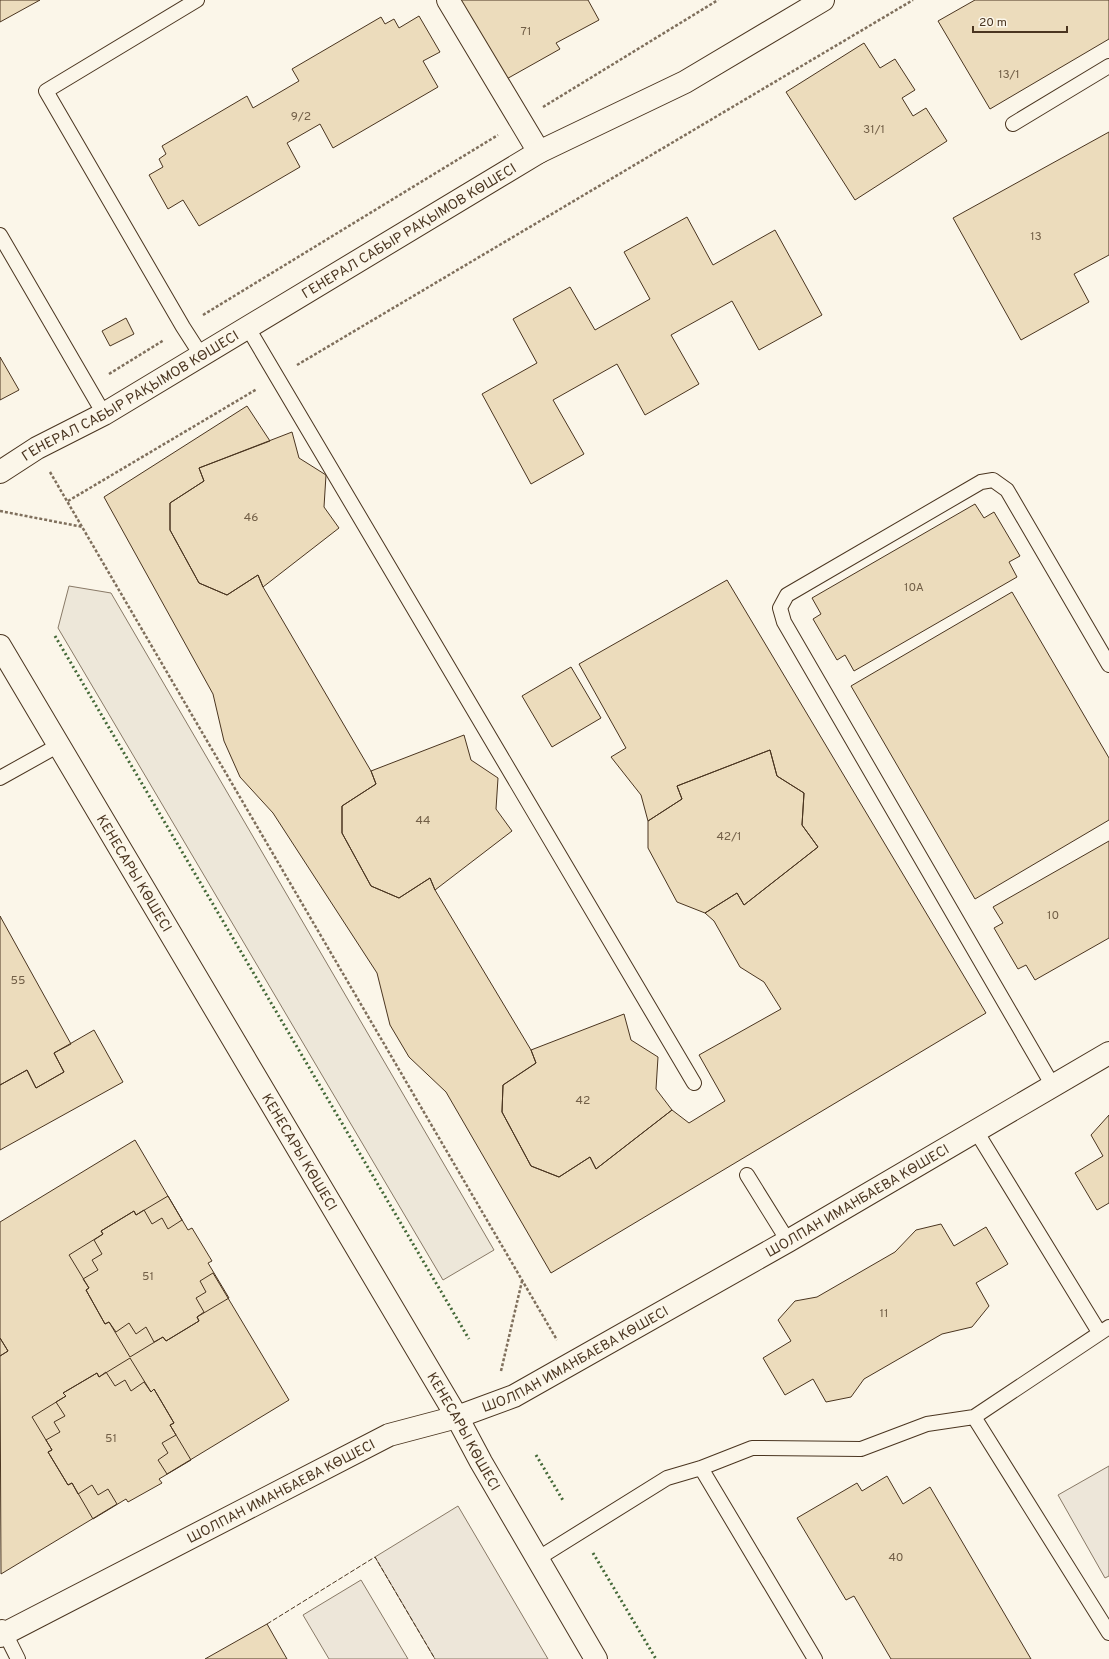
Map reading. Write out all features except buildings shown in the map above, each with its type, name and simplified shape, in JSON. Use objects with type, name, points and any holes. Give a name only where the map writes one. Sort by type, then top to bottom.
[{"type":"street","points":[[448,0],[539,152]]},
{"type":"street","name":"ГЕНЕРАЛ САБЫР РАҚЫМОВ КӨШЕСІ","points":[[0,472],[37,448],[104,414],[539,152],[685,82],[823,0]]},
{"type":"street","name":"КЕНЕСАРЫ КӨШЕСІ","points":[[0,646],[457,1418],[596,1659]]},
{"type":"street","name":"ШОЛПАН ИМАНБАЕВА КӨШЕСІ","points":[[2,1632],[389,1435],[457,1418],[514,1396],[788,1241],[1109,1053]]},
{"type":"lane","points":[[197,0],[46,91],[183,327],[201,355]]},
{"type":"lane","points":[[1013,124],[1109,66]]},
{"type":"lane","points":[[0,235],[104,414]]},
{"type":"lane","points":[[248,328],[694,1084]]},
{"type":"lane","points":[[1053,1086],[784,622],[780,608],[787,595],[981,482],[993,480],[1007,490],[1109,665]]},
{"type":"lane","points":[[0,778],[59,745]]},
{"type":"lane","points":[[537,1559],[667,1478],[701,1468],[752,1448],[861,1449],[928,1424],[974,1417],[1104,1330],[976,1131]]},
{"type":"lane","points":[[747,1174],[788,1241]]},
{"type":"lane","points":[[974,1417],[1109,1633]]},
{"type":"lane","points":[[701,1468],[815,1659]]},
{"type":"lane","points":[[2,1632],[18,1659]]},
{"type":"path","points":[[88,388],[183,327],[718,0]]},
{"type":"path","points":[[68,501],[913,0]]},
{"type":"path","points":[[37,448],[571,1364]]},
{"type":"path","points":[[0,511],[83,528]]},
{"type":"path","points":[[500,1372],[522,1281]]},
{"type":"shaded area","points":[[69,586],[111,593],[494,1250],[443,1280],[58,628]]},
{"type":"shaded area","points":[[1109,1466],[1109,1576],[1105,1578],[1058,1495]]},
{"type":"shaded area","points":[[458,1506],[548,1659],[435,1659],[375,1557]]},
{"type":"shaded area","points":[[361,1580],[408,1659],[329,1659],[303,1615]]},
{"type":"hedge","points":[[55,636],[469,1339]]},
{"type":"hedge","points":[[536,1455],[564,1502]]},
{"type":"hedge","points":[[593,1553],[656,1659]]},
{"type":"fence","points":[[267,1624],[375,1557],[435,1659]]}]
